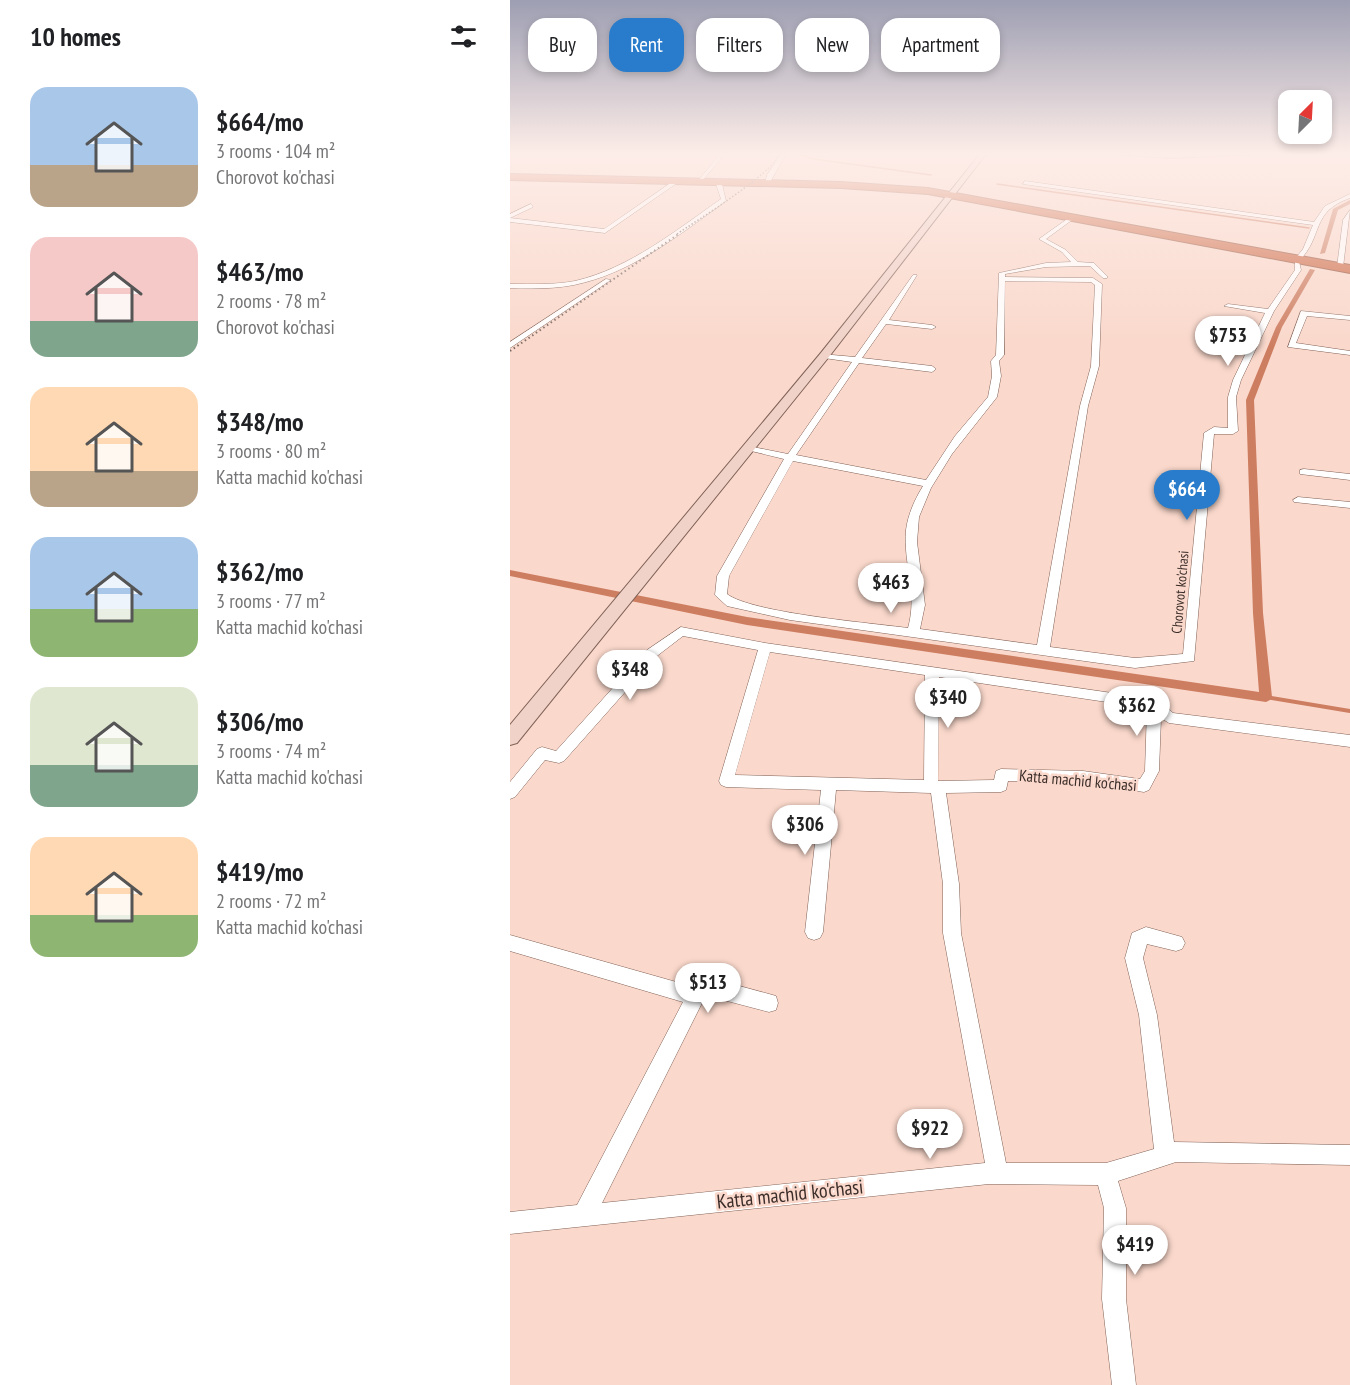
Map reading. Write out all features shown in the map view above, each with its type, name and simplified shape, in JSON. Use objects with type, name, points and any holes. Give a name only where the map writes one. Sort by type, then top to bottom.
[{"type":"highway","points":[[1070,219],[1298,260]]},
{"type":"highway","points":[[1073,219],[1345,269]]},
{"type":"street","points":[[515,219],[605,231],[623,219]]},
{"type":"street","points":[[510,346],[696,219]]},
{"type":"street","points":[[510,738],[825,356],[932,219]]},
{"type":"street","points":[[1070,219],[1042,239],[1064,251],[1076,264]]},
{"type":"street","points":[[1277,219],[1315,224]]},
{"type":"street","points":[[1228,306],[1270,311],[1298,270],[1298,260],[1311,240],[1318,219]]},
{"type":"street","points":[[1345,269],[1348,226]]},
{"type":"street","points":[[1003,276],[1046,265],[1092,264],[1105,277]]},
{"type":"street","points":[[510,286],[582,283],[630,265]]},
{"type":"street","name":"Chorovot ko'chasi","points":[[915,276],[790,456],[723,576],[721,596],[730,603],[790,616],[1135,663],[1189,658],[1209,433],[1214,430],[1233,430],[1232,397],[1237,380],[1270,311]]},
{"type":"street","points":[[913,632],[919,608],[917,579],[911,548],[917,507],[958,437],[990,406],[998,377],[994,361],[1000,355],[1003,276]]},
{"type":"street","points":[[1003,276],[1093,280],[1099,284],[1095,366],[1084,406],[1043,650]]},
{"type":"street","points":[[1350,318],[1304,313],[1291,345],[1350,353]]},
{"type":"street","points":[[884,322],[933,327]]},
{"type":"street","points":[[825,356],[932,369]]},
{"type":"street","points":[[748,449],[930,484]]},
{"type":"street","points":[[1304,472],[1350,477]]},
{"type":"street","points":[[1298,500],[1350,505]]},
{"type":"street","points":[[510,793],[542,753],[559,757],[652,653],[681,632],[765,647],[1154,704],[1169,718],[1350,741]]},
{"type":"street","name":"Katta machid ko'chasi","points":[[765,647],[726,781],[1001,786],[1001,775],[1083,777],[1144,786],[1152,771],[1154,704]]},
{"type":"street","points":[[932,671],[935,786],[951,884],[952,933],[997,1173]]},
{"type":"street","points":[[814,932],[830,784]]},
{"type":"street","points":[[1165,1156],[1148,1015],[1134,958],[1138,939],[1146,935],[1176,943]]},
{"type":"street","points":[[510,943],[696,997]]},
{"type":"street","points":[[584,1215],[696,997],[710,987],[769,1003]]},
{"type":"street","name":"Katta machid ko'chasi","points":[[510,1222],[997,1173],[1106,1174],[1176,1152],[1350,1155]]},
{"type":"street","points":[[1106,1174],[1115,1208],[1114,1299],[1124,1385]]},
{"type":"waterway","points":[[1243,219],[1309,228]]},
{"type":"waterway","points":[[1322,253],[1333,219]]},
{"type":"waterway","points":[[510,573],[747,621],[1266,697],[1258,613],[1250,400],[1279,327],[1312,270]]},
{"type":"waterway","points":[[1266,697],[1350,711]]},
{"type":"railway","points":[[677,234],[701,219]]},
{"type":"railway","points":[[510,351],[680,233]]}]
